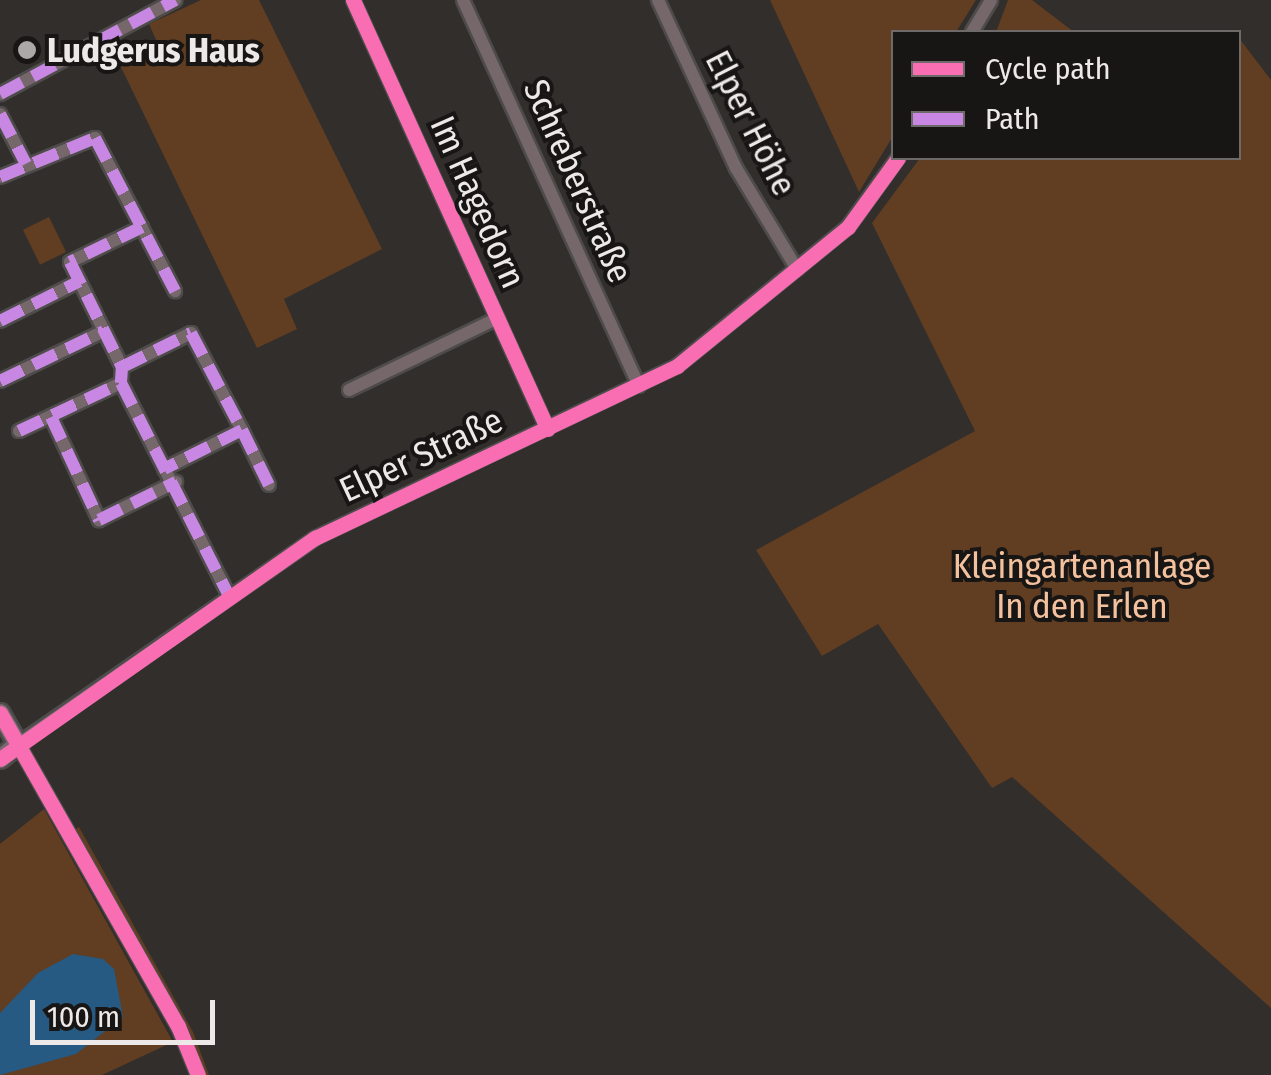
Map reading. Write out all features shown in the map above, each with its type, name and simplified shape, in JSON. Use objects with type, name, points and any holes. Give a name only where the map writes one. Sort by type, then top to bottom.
[{"type":"street","points":[[0,94],[175,0]]},
{"type":"street","name":"Im Hagedorn","points":[[353,0],[548,429]]},
{"type":"street","name":"Schreberstraße","points":[[463,0],[639,386]]},
{"type":"street","name":"Elper Höhe","points":[[658,0],[736,168],[797,269]]},
{"type":"street","points":[[973,30],[991,0]]},
{"type":"street","points":[[0,114],[26,164]]},
{"type":"street","points":[[0,177],[95,138],[175,292]]},
{"type":"street","name":"Elper Straße","points":[[0,758],[315,538],[677,366],[870,204],[897,160]]},
{"type":"street","points":[[142,227],[70,262],[122,367],[121,383],[164,469],[176,482],[230,596]]},
{"type":"street","points":[[0,321],[80,281]]},
{"type":"street","name":"Im Hagedorn","points":[[349,390],[498,318]]},
{"type":"street","points":[[0,380],[104,331]]},
{"type":"street","points":[[122,367],[191,334],[269,485]]},
{"type":"street","points":[[19,432],[121,383]]},
{"type":"street","points":[[50,417],[99,520],[176,482]]},
{"type":"street","points":[[164,469],[242,430]]},
{"type":"street","points":[[0,712],[178,1026],[198,1075]]},
{"type":"green space","points":[[201,0],[259,0],[382,249],[284,299],[297,329],[257,348],[119,63],[157,42],[149,24]]},
{"type":"green space","points":[[770,0],[976,0],[957,30],[891,30],[891,139],[859,192]]},
{"type":"green space","points":[[1008,0],[1032,0],[1071,30],[997,30]]},
{"type":"green space","name":"Kleingartenanlage In den Erlen","points":[[1241,41],[1271,80],[1271,1008],[1012,777],[992,788],[878,624],[822,656],[756,550],[975,431],[872,223],[919,160],[1241,160]]},
{"type":"green space","points":[[49,217],[66,252],[40,265],[23,230]]},
{"type":"green space","points":[[44,809],[173,1042],[102,1075],[0,1075],[0,844]]},
{"type":"green space","points":[[79,827],[193,1032],[209,1075],[203,1075],[73,831]]},
{"type":"water","points":[[73,954],[103,959],[114,969],[123,1017],[76,1054],[0,1075],[0,1013],[38,973]]},
{"type":"marked path","points":[[0,94],[175,0]]},
{"type":"marked path","points":[[0,114],[26,164]]},
{"type":"marked path","points":[[0,177],[95,138],[175,291]]},
{"type":"marked path","points":[[142,227],[70,262],[122,367],[121,383],[229,596]]},
{"type":"marked path","points":[[0,321],[80,281]]},
{"type":"marked path","points":[[0,381],[104,331]]},
{"type":"marked path","points":[[122,367],[191,333],[242,430],[164,469]]},
{"type":"marked path","points":[[19,431],[121,383]]},
{"type":"marked path","points":[[51,417],[99,520],[176,482]]},
{"type":"marked path","points":[[242,430],[269,485]]},
{"type":"cycle path","points":[[353,0],[548,429]]},
{"type":"cycle path","points":[[0,759],[315,538],[677,366],[848,227],[897,160]]},
{"type":"cycle path","points":[[0,713],[178,1026],[198,1075]]},
{"type":"place","name":"Ludgerus Haus","points":[[27,50]]}]
